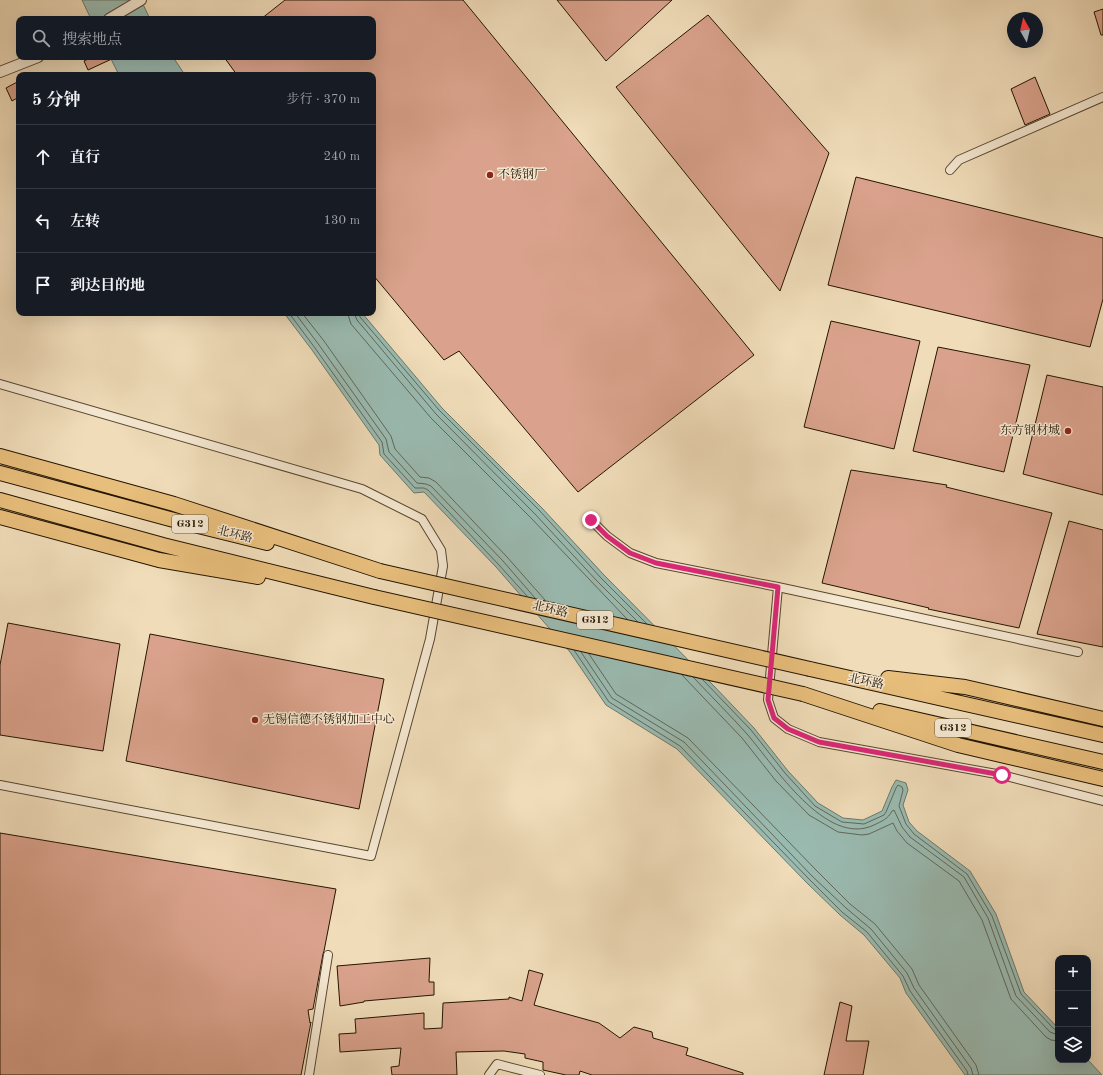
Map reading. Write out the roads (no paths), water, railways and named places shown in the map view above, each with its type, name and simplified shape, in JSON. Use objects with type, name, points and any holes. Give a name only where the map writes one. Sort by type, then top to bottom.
[{"type":"highway","points":[[0,456],[174,504],[380,571]]},
{"type":"highway","name":"北环路","points":[[0,473],[170,519],[380,571],[1103,735]]},
{"type":"highway","name":"G312","points":[[0,500],[163,545],[374,597],[1103,762]]},
{"type":"highway","points":[[0,517],[159,560],[374,597]]},
{"type":"highway","points":[[810,669],[965,687],[1103,719]]},
{"type":"highway","points":[[803,694],[958,745],[1103,779]]},
{"type":"street","points":[[114,16],[141,0]]},
{"type":"street","points":[[0,72],[30,60]]},
{"type":"street","points":[[950,170],[959,160],[1103,97]]},
{"type":"street","points":[[0,384],[362,489],[422,519],[441,550],[443,566],[430,639],[372,856],[0,784]]},
{"type":"street","points":[[591,520],[607,536],[630,553],[656,563],[778,587],[1078,652]]},
{"type":"street","points":[[778,587],[768,700],[774,718],[788,729],[819,742],[1002,775],[1103,801]]},
{"type":"street","points":[[309,1075],[328,955]]},
{"type":"street","points":[[489,1075],[497,1064],[540,1075]]},
{"type":"water","points":[[82,0],[141,0],[149,16],[90,16]]},
{"type":"water","points":[[112,60],[175,60],[183,72],[118,72]]},
{"type":"water","points":[[286,316],[365,316],[442,408],[542,508],[604,575],[754,728],[788,771],[818,803],[843,818],[863,820],[882,811],[896,780],[906,783],[908,790],[903,805],[909,822],[917,831],[970,871],[996,914],[1024,992],[1055,1025],[1055,1063],[1091,1063],[1102,1075],[965,1075],[906,993],[900,978],[864,935],[840,915],[806,882],[677,749],[606,705],[570,652],[496,567],[424,492],[414,493],[380,455],[379,445]]},
{"type":"place","name":"不锈钢厂","points":[[490,175]]},
{"type":"place","name":"东方钢材城","points":[[1068,431]]},
{"type":"place","name":"无锡信德不锈钢加工中心","points":[[255,720]]}]
